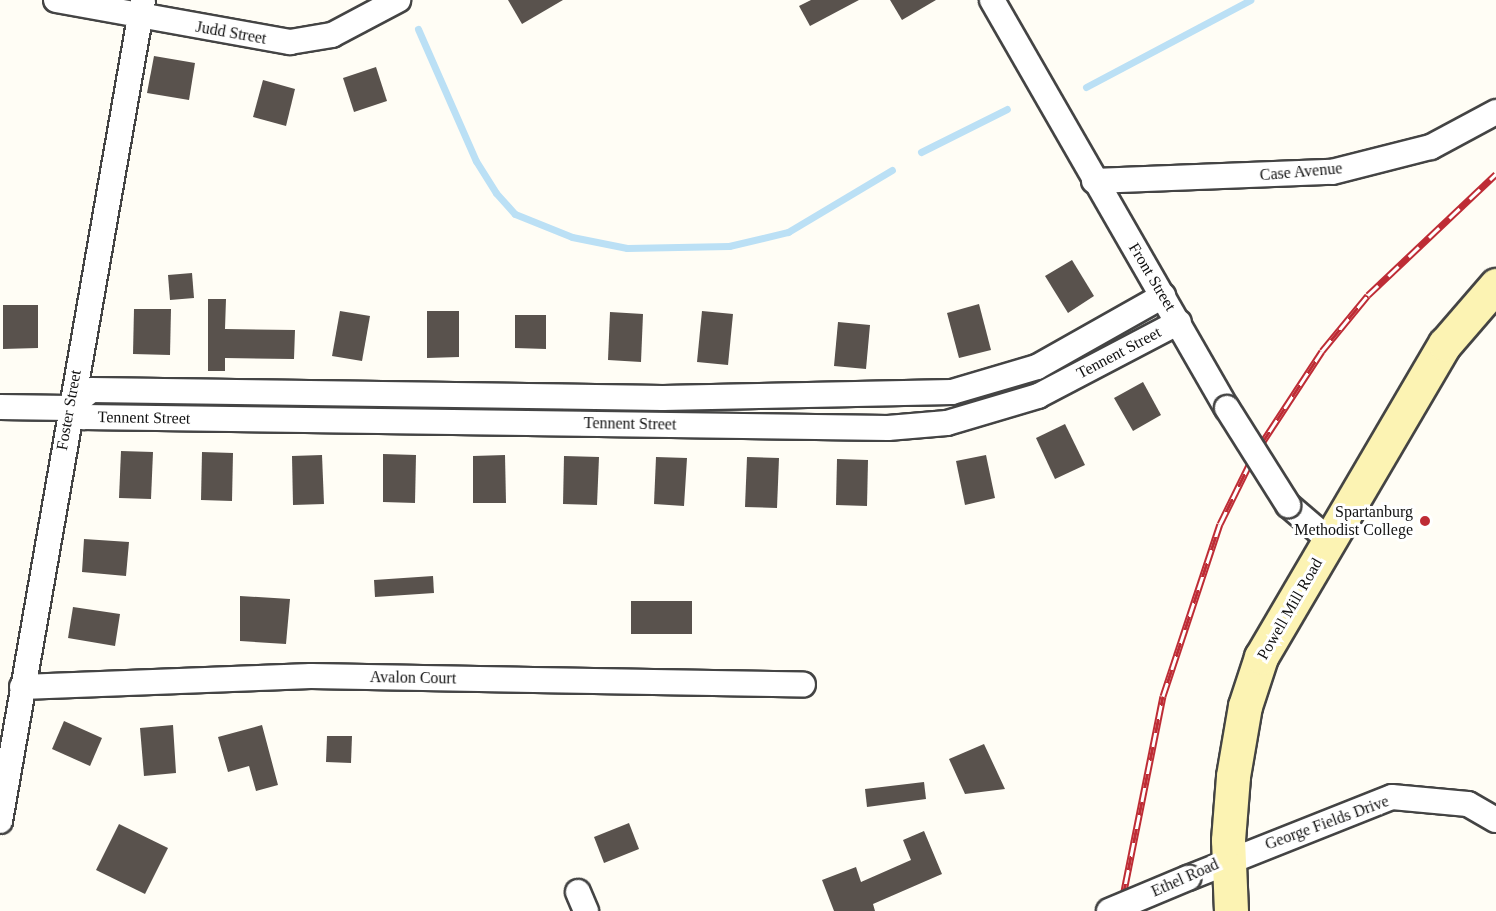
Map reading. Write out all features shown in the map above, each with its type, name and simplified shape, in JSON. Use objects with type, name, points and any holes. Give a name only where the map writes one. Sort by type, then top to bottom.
[{"type":"street","name":"Judd Street","points":[[56,0],[142,8],[290,42],[332,35],[398,0]]},
{"type":"street","name":"Front Street","points":[[992,0],[1094,181],[1179,322],[1227,408],[1288,505],[1329,540]]},
{"type":"street","name":"Foster Street","points":[[0,821],[69,408],[142,8]]},
{"type":"street","name":"Case Avenue","points":[[1094,181],[1332,172],[1431,147],[1496,112]]},
{"type":"street","name":"Powell Mill Road","points":[[1231,911],[1228,859],[1233,776],[1252,681],[1329,540],[1445,344],[1496,285]]},
{"type":"street","name":"Tennent Street","points":[[1163,296],[1037,367],[952,392],[663,398],[91,390],[69,408],[83,417],[888,428],[947,423],[1038,396],[1179,322]]},
{"type":"street","points":[[0,407],[69,408]]},
{"type":"street","name":"Avalon Court","points":[[22,687],[311,676],[803,685]]},
{"type":"street","name":"George Fields Drive","points":[[1228,859],[1392,797],[1468,804],[1496,820]]},
{"type":"street","name":"Ethel Road","points":[[1109,911],[1228,859]]},
{"type":"building","points":[[508,0],[563,0],[522,24]]},
{"type":"building","points":[[811,0],[859,0],[810,26],[799,6]]},
{"type":"building","points":[[890,0],[936,0],[902,20]]},
{"type":"building","points":[[154,56],[195,63],[189,100],[147,93]]},
{"type":"building","points":[[376,67],[387,101],[354,112],[343,78]]},
{"type":"building","points":[[263,80],[295,89],[286,126],[253,117]]},
{"type":"building","points":[[1072,260],[1094,296],[1068,313],[1045,276]]},
{"type":"building","points":[[192,273],[194,298],[170,300],[168,275]]},
{"type":"building","points":[[208,299],[226,299],[225,329],[295,330],[294,359],[225,358],[225,371],[208,371]]},
{"type":"building","points":[[979,304],[991,350],[959,358],[947,313]]},
{"type":"building","points":[[3,305],[38,305],[38,348],[3,349]]},
{"type":"building","points":[[134,309],[171,309],[170,355],[133,354]]},
{"type":"building","points":[[340,311],[370,316],[362,361],[332,356]]},
{"type":"building","points":[[427,311],[459,311],[459,357],[427,358]]},
{"type":"building","points":[[702,311],[733,314],[728,365],[697,362]]},
{"type":"building","points":[[610,312],[643,314],[641,362],[608,360]]},
{"type":"building","points":[[515,315],[546,315],[546,349],[515,348]]},
{"type":"building","points":[[838,322],[870,325],[866,369],[834,366]]},
{"type":"building","points":[[1143,382],[1161,415],[1133,431],[1114,398]]},
{"type":"building","points":[[1065,424],[1085,465],[1055,479],[1036,438]]},
{"type":"building","points":[[121,451],[153,452],[151,499],[119,498]]},
{"type":"building","points":[[202,452],[233,453],[232,501],[201,500]]},
{"type":"building","points":[[383,454],[416,455],[415,503],[383,502]]},
{"type":"building","points":[[322,455],[324,504],[293,505],[292,456]]},
{"type":"building","points":[[505,455],[506,503],[473,503],[473,456]]},
{"type":"building","points":[[986,455],[995,498],[965,505],[956,461]]},
{"type":"building","points":[[564,456],[599,457],[597,505],[563,504]]},
{"type":"building","points":[[656,457],[687,458],[684,506],[654,504]]},
{"type":"building","points":[[747,457],[779,458],[777,508],[745,507]]},
{"type":"building","points":[[837,459],[868,460],[867,506],[836,505]]},
{"type":"building","points":[[84,539],[129,542],[126,576],[82,572]]},
{"type":"building","points":[[433,576],[434,593],[375,597],[374,580]]},
{"type":"building","points":[[240,596],[290,599],[286,644],[240,641]]},
{"type":"building","points":[[631,601],[692,601],[692,634],[631,634]]},
{"type":"building","points":[[73,607],[120,614],[115,646],[68,638]]},
{"type":"building","points":[[64,721],[102,738],[90,766],[52,749]]},
{"type":"building","points":[[173,725],[176,773],[144,776],[140,728]]},
{"type":"building","points":[[262,725],[278,785],[256,791],[249,766],[228,772],[218,737]]},
{"type":"building","points":[[327,736],[352,736],[351,763],[326,762]]},
{"type":"building","points":[[984,744],[1005,789],[965,794],[949,759]]},
{"type":"building","points":[[924,782],[926,799],[867,807],[865,789]]},
{"type":"building","points":[[629,823],[639,849],[604,863],[594,837]]},
{"type":"building","points":[[119,824],[168,848],[145,894],[96,870]]},
{"type":"building","points":[[924,831],[942,874],[873,904],[875,911],[834,911],[822,880],[856,867],[861,882],[911,860],[903,840]]},
{"type":"waterway","points":[[1086,87],[1250,0]]},
{"type":"waterway","points":[[418,29],[476,161],[496,193],[515,214],[572,237],[627,248],[729,246],[788,232],[892,170]]},
{"type":"waterway","points":[[921,152],[1007,109]]},
{"type":"railway","points":[[1120,911],[1163,696],[1220,524],[1254,455],[1322,351],[1368,295],[1496,174]]},
{"type":"place","name":"Spartanburg Methodist College","points":[[1425,521]]}]
